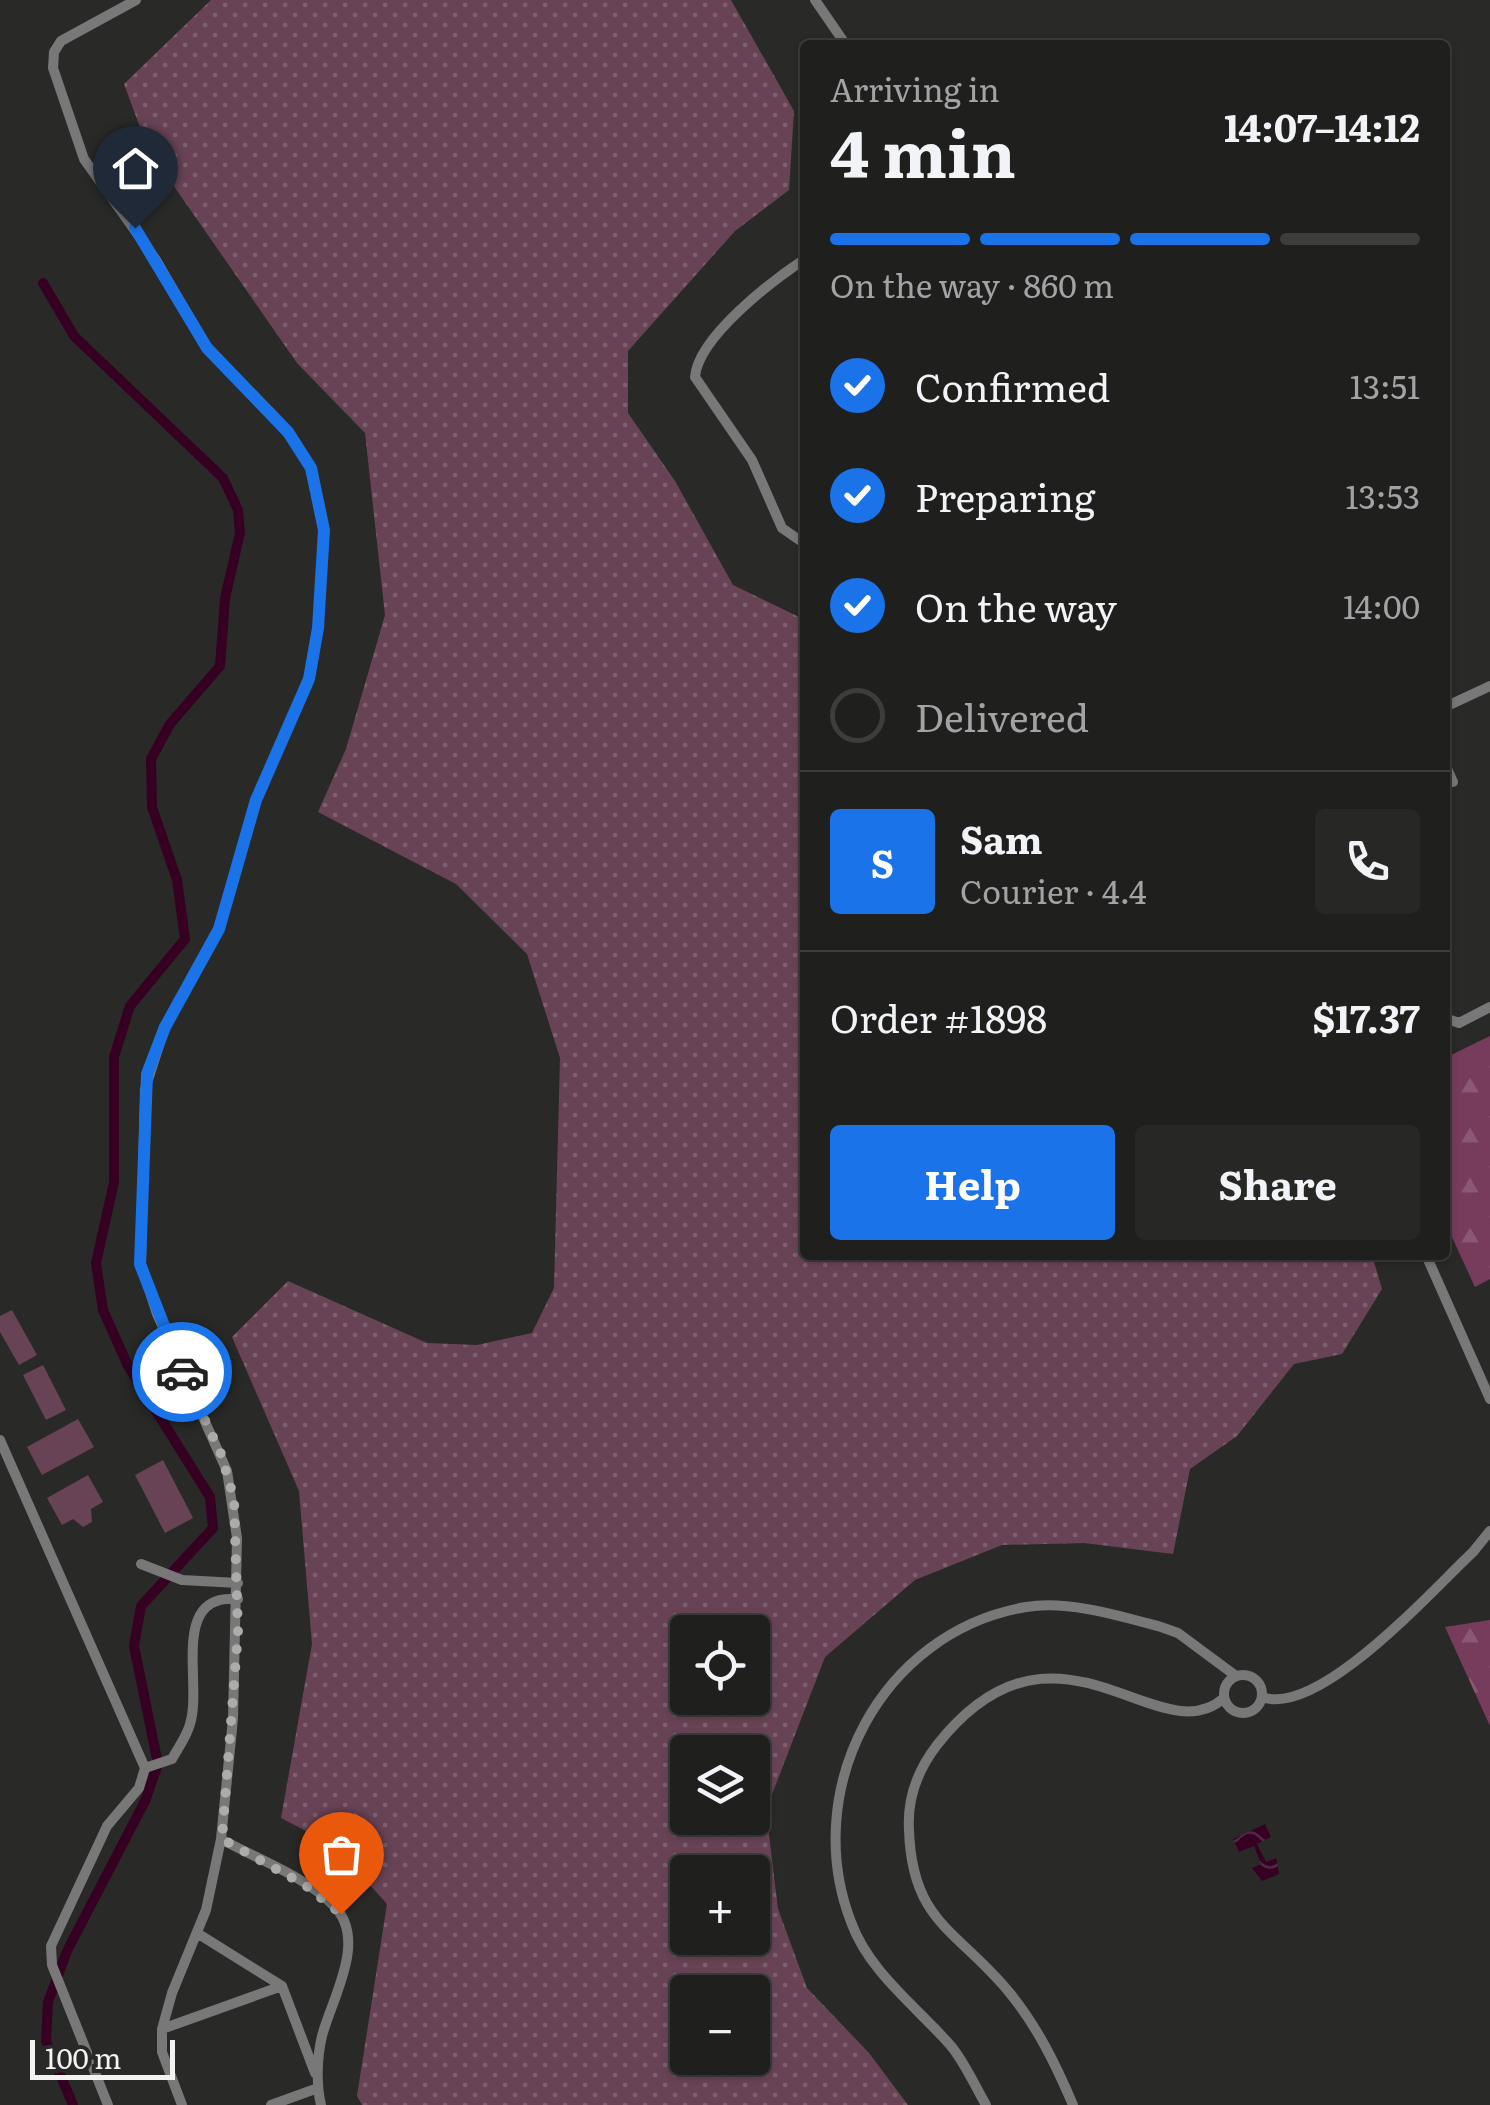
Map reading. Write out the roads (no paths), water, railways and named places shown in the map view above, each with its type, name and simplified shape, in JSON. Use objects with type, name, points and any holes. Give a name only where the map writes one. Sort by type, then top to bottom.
[{"type":"street","points":[[136,0],[61,41],[54,52],[53,68],[84,159],[156,260],[207,348],[288,432],[311,468],[324,530],[318,628],[309,679],[256,800],[219,929],[165,1027],[145,1089],[140,1264],[157,1314],[232,1484],[238,1583],[222,1839],[197,1933],[162,2029],[162,2052],[182,2105]]},
{"type":"street","points":[[814,0],[842,40]]},
{"type":"street","points":[[800,263],[756,296],[704,352],[695,372],[699,387],[752,460],[782,528],[800,541]]},
{"type":"street","points":[[1450,705],[1490,686]]},
{"type":"street","points":[[1450,777],[1452,782]]},
{"type":"street","points":[[1450,1020],[1458,1023],[1490,1007]]},
{"type":"street","points":[[1428,1260],[1490,1400]]},
{"type":"street","points":[[0,1440],[145,1768],[138,1788],[107,1826],[50,1946],[52,1965],[108,2105]]},
{"type":"street","points":[[986,2105],[954,2049],[866,1953],[840,1890],[834,1838],[842,1772],[868,1712],[910,1667],[942,1641],[999,1614],[1055,1606],[1161,1626],[1178,1633],[1236,1676],[1252,1677],[1262,1697],[1274,1702],[1294,1698],[1339,1672],[1472,1552],[1490,1530]]},
{"type":"street","points":[[141,1564],[182,1580],[238,1583]]},
{"type":"street","points":[[145,1768],[172,1759],[191,1723],[194,1623],[206,1604],[222,1598],[238,1599]]},
{"type":"street","points":[[1236,1676],[1225,1688],[1224,1698],[1231,1709],[1244,1713],[1256,1708],[1262,1697]]},
{"type":"street","points":[[1074,2105],[1023,2010],[942,1926],[921,1895],[910,1856],[908,1816],[914,1786],[930,1755],[973,1706],[1030,1681],[1070,1677],[1165,1710],[1190,1714],[1212,1709],[1224,1698]]},
{"type":"street","points":[[222,1839],[328,1900],[345,1921],[348,1949],[323,2034],[320,2105]]},
{"type":"street","points":[[197,1933],[282,1986],[318,2084]]},
{"type":"street","points":[[162,2029],[282,1986]]},
{"type":"street","points":[[271,2105],[318,2084]]},
{"type":"water","points":[[1265,1824],[1271,1837],[1257,1844],[1266,1862],[1276,1858],[1279,1874],[1262,1881],[1252,1868],[1261,1864],[1254,1846],[1239,1852],[1233,1839]]},
{"type":"waterway","points":[[43,283],[74,336],[223,478],[238,510],[240,533],[225,598],[220,666],[170,724],[151,759],[152,807],[177,880],[185,939],[130,1006],[114,1057],[114,1182],[96,1263],[103,1310],[128,1366],[210,1497],[213,1528],[141,1606],[134,1646],[158,1764],[145,1801],[67,1951],[48,2002],[46,2041],[73,2105]]}]
